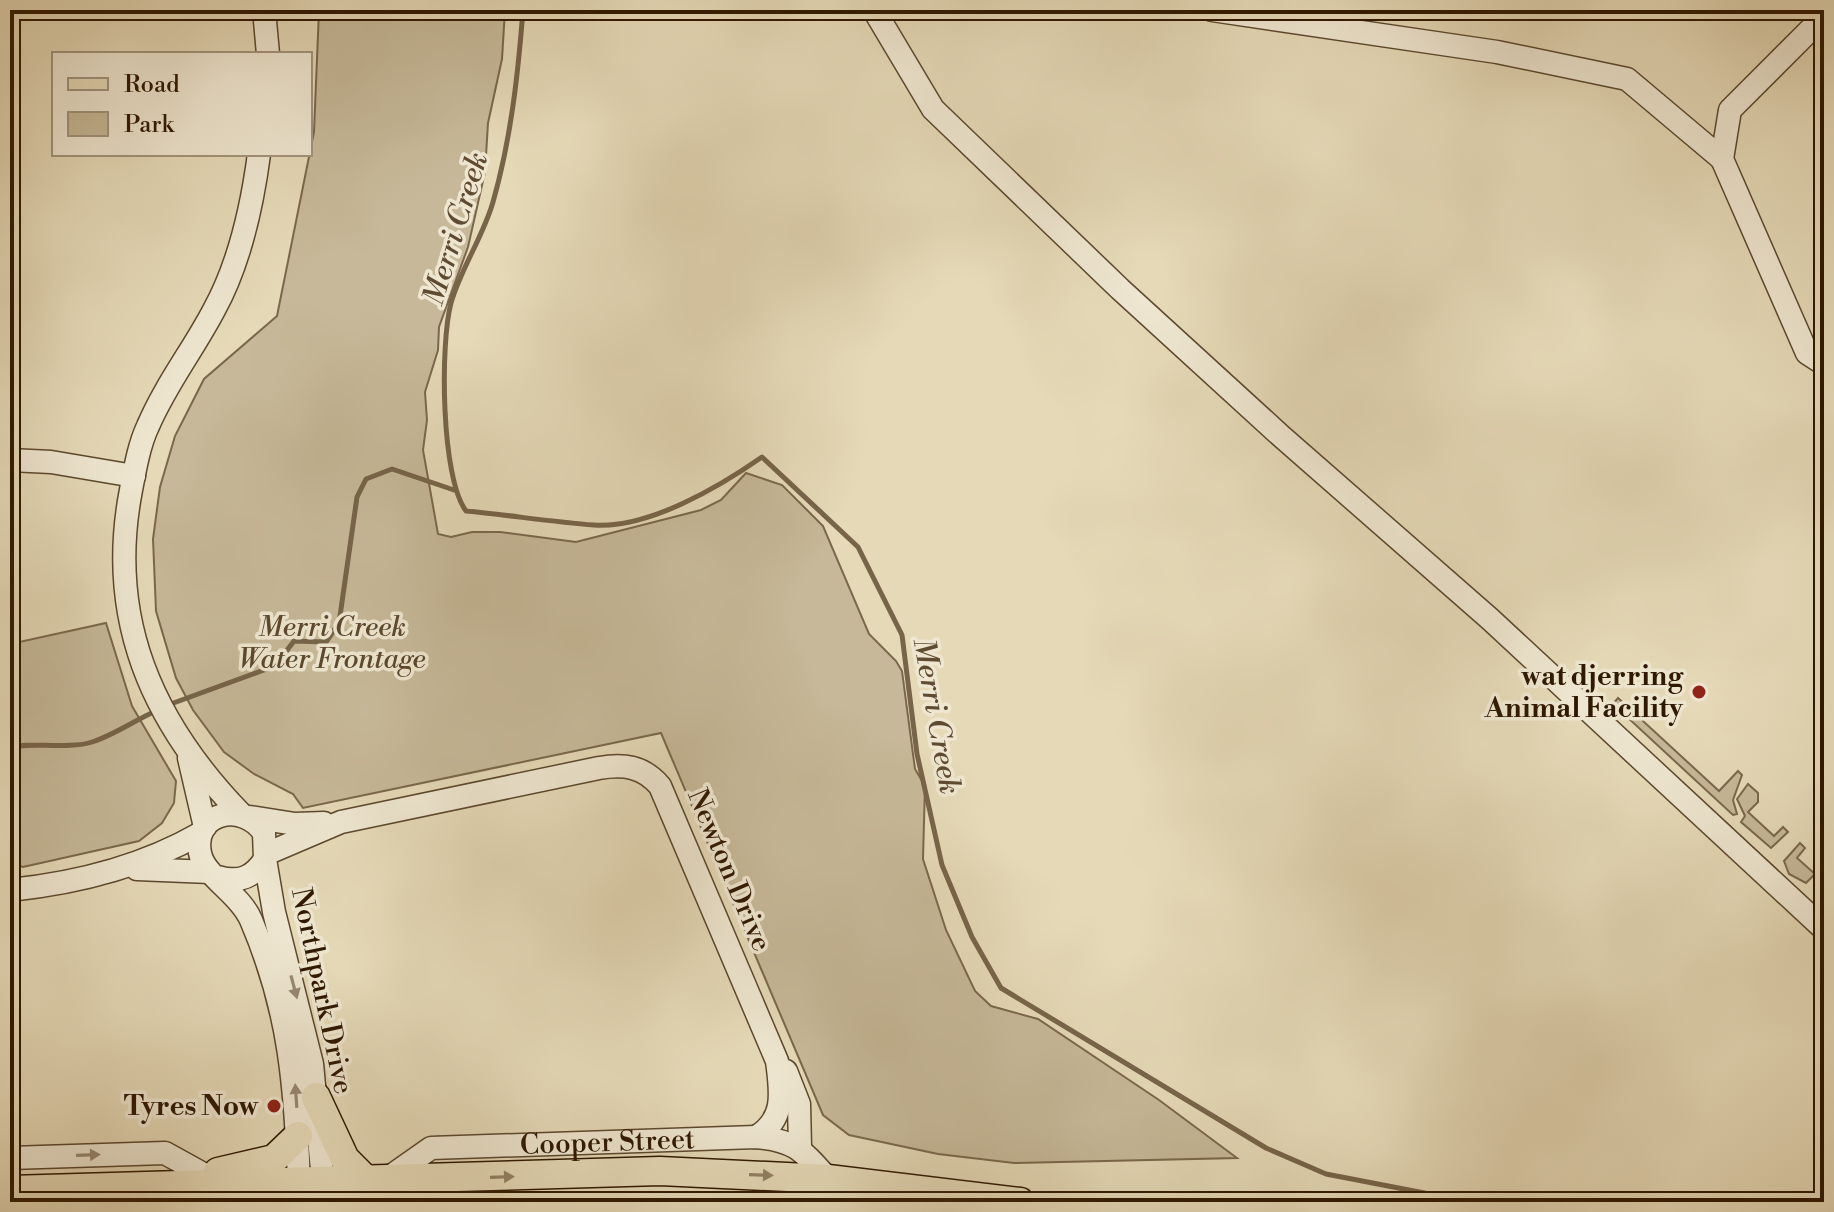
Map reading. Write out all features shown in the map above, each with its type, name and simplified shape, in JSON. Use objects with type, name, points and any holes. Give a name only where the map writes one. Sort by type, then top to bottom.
[{"type":"main road","points":[[316,1097],[345,1159],[376,1182]]},
{"type":"main road","points":[[127,1187],[274,1159],[298,1136]]},
{"type":"main road","name":"Cooper Street","points":[[10,1190],[127,1187],[312,1192],[376,1182],[660,1171],[828,1179],[1020,1202]]},
{"type":"street","points":[[264,10],[268,52]]},
{"type":"street","points":[[874,10],[933,109],[1270,426],[1496,612],[1824,929]]},
{"type":"street","points":[[1212,10],[1497,52],[1627,79],[1722,159],[1807,353],[1824,364]]},
{"type":"street","points":[[1722,159],[1730,110],[1813,23],[1824,16]]},
{"type":"street","points":[[120,870],[214,874],[240,880],[250,876],[265,856],[264,833],[188,752],[149,684],[134,638],[124,578],[125,525],[146,430],[160,399],[216,308],[230,277],[254,196],[259,156]]},
{"type":"street","points":[[10,460],[51,462],[134,476]]},
{"type":"street","points":[[188,752],[203,830],[200,854],[214,874]]},
{"type":"street","name":"Newton Drive","points":[[245,816],[295,824],[341,822],[599,768],[635,767],[660,786],[777,1061],[791,1080],[799,1104],[800,1147]]},
{"type":"street","points":[[10,890],[120,870],[171,850],[221,815],[245,816]]},
{"type":"street","name":"Newton Drive","points":[[265,856],[341,822]]},
{"type":"street","name":"Northpark Drive","points":[[265,856],[274,912],[304,1024],[316,1097],[312,1192]]},
{"type":"street","name":"Northpark Drive","points":[[214,874],[236,895],[251,920],[280,1002],[294,1074],[298,1136],[312,1192]]},
{"type":"street","name":"Newton Drive","points":[[756,1137],[769,1128],[778,1115],[781,1098],[777,1061]]},
{"type":"street","name":"Cooper Street","points":[[376,1182],[431,1148],[756,1137],[800,1147]]},
{"type":"street","points":[[800,1147],[828,1179]]},
{"type":"street","points":[[10,1158],[165,1153],[203,1174]]},
{"type":"green space","name":"Merri Creek Water Frontage","points":[[319,10],[505,10],[502,59],[488,123],[485,172],[468,247],[439,327],[438,350],[425,392],[427,420],[423,450],[438,534],[451,537],[472,532],[500,532],[576,542],[701,510],[721,500],[746,473],[782,485],[823,526],[869,634],[902,671],[915,769],[925,786],[923,859],[946,930],[975,991],[991,1006],[1038,1019],[1159,1100],[1237,1158],[1014,1163],[938,1154],[849,1135],[823,1115],[661,733],[303,808],[293,794],[254,774],[224,752],[193,710],[176,678],[156,611],[153,539],[160,487],[175,436],[204,379],[277,316],[309,156],[312,156]]},
{"type":"green space","points":[[106,623],[132,706],[176,781],[174,803],[162,823],[139,841],[23,867],[10,862],[10,644]]},
{"type":"green space","points":[[1618,698],[1719,791],[1738,771],[1742,775],[1733,800],[1737,814],[1733,815],[1613,704]]},
{"type":"green space","points":[[1748,784],[1758,793],[1758,802],[1748,812],[1774,836],[1783,827],[1788,832],[1771,848],[1741,822],[1745,816],[1737,799]]},
{"type":"green space","points":[[1800,843],[1805,848],[1797,858],[1815,874],[1806,883],[1789,874],[1784,861]]},
{"type":"waterway","name":"Merri Creek","points":[[523,10],[505,154],[489,215],[455,290],[447,322],[444,378],[447,441],[458,494],[466,511],[594,525],[637,520],[704,493],[762,457],[858,547],[902,635],[917,754],[942,865],[972,937],[1001,988],[1266,1148],[1326,1174],[1471,1202]]},
{"type":"waterway","points":[[168,705],[275,666],[294,641],[326,642],[339,623],[357,497],[366,479],[392,469],[454,490]]},
{"type":"waterway","points":[[10,748],[92,742],[156,711]]},
{"type":"place","name":"wat djerring Animal Facility","points":[[1699,692]]},
{"type":"place","name":"Tyres Now","points":[[274,1106]]}]
